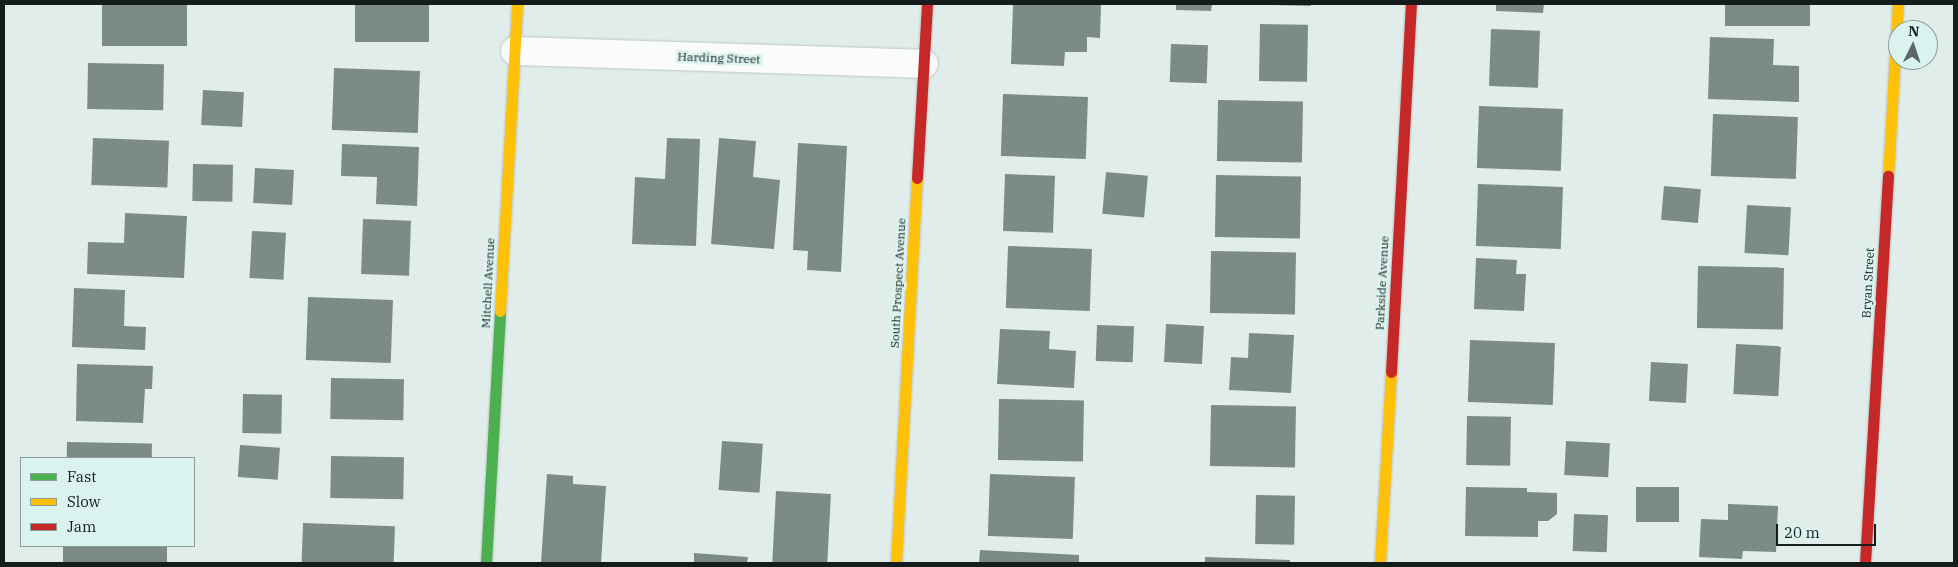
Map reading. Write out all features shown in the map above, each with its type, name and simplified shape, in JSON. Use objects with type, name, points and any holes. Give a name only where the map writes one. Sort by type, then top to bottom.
[{"type":"street","name":"Mitchell Avenue","points":[[486,563],[518,4]]},
{"type":"street","name":"South Prospect Avenue","points":[[896,563],[927,4]]},
{"type":"street","name":"Parkside Avenue","points":[[1380,563],[1412,4]]},
{"type":"street","name":"Bryan Street","points":[[1865,563],[1898,4]]},
{"type":"street","name":"Harding Street","points":[[515,51],[924,64]]},
{"type":"building","points":[[102,4],[187,4],[187,46],[102,46]]},
{"type":"building","points":[[355,4],[429,4],[429,42],[355,42]]},
{"type":"building","points":[[1013,4],[1101,4],[1100,38],[1087,37],[1087,52],[1065,52],[1064,66],[1011,64]]},
{"type":"building","points":[[1176,4],[1212,4],[1211,11],[1176,10]]},
{"type":"building","points":[[1311,4],[1311,6],[1273,5]]},
{"type":"building","points":[[1496,4],[1544,4],[1543,13],[1496,11]]},
{"type":"building","points":[[1725,4],[1810,4],[1810,26],[1725,26]]},
{"type":"building","points":[[1260,24],[1308,25],[1307,82],[1259,81]]},
{"type":"building","points":[[1491,29],[1540,31],[1538,88],[1489,86]]},
{"type":"building","points":[[1710,37],[1774,39],[1773,65],[1799,66],[1799,102],[1708,99]]},
{"type":"building","points":[[1171,44],[1208,45],[1207,83],[1170,82]]},
{"type":"building","points":[[88,63],[164,64],[163,110],[87,109]]},
{"type":"building","points":[[334,68],[420,71],[418,133],[332,130]]},
{"type":"building","points":[[203,90],[244,92],[242,127],[201,125]]},
{"type":"building","points":[[1003,94],[1088,97],[1086,159],[1001,156]]},
{"type":"building","points":[[1218,100],[1303,101],[1302,162],[1217,161]]},
{"type":"building","points":[[1479,106],[1563,109],[1561,171],[1477,168]]},
{"type":"building","points":[[1713,114],[1798,117],[1796,179],[1711,176]]},
{"type":"building","points":[[93,138],[169,141],[167,188],[91,185]]},
{"type":"building","points":[[667,138],[700,139],[696,246],[632,244],[635,177],[665,179]]},
{"type":"building","points":[[719,138],[756,141],[753,177],[780,180],[774,249],[711,244]]},
{"type":"building","points":[[798,143],[847,146],[841,272],[807,270],[808,251],[793,250]]},
{"type":"building","points":[[342,144],[419,147],[417,206],[376,204],[377,177],[341,176]]},
{"type":"building","points":[[193,164],[233,165],[232,202],[192,201]]},
{"type":"building","points":[[255,168],[294,170],[292,205],[253,203]]},
{"type":"building","points":[[1106,172],[1148,176],[1144,218],[1102,214]]},
{"type":"building","points":[[1005,174],[1055,176],[1053,233],[1003,231]]},
{"type":"building","points":[[1216,175],[1301,176],[1300,238],[1215,237]]},
{"type":"building","points":[[1478,184],[1563,187],[1561,249],[1476,246]]},
{"type":"building","points":[[1664,186],[1701,189],[1698,223],[1661,220]]},
{"type":"building","points":[[1747,205],[1791,207],[1788,255],[1744,253]]},
{"type":"building","points":[[125,213],[187,216],[184,278],[87,274],[88,242],[124,243]]},
{"type":"building","points":[[363,219],[411,221],[409,276],[361,274]]},
{"type":"building","points":[[252,231],[286,233],[283,280],[250,278]]},
{"type":"building","points":[[1008,246],[1092,249],[1090,311],[1006,308]]},
{"type":"building","points":[[1211,251],[1296,252],[1295,314],[1210,313]]},
{"type":"building","points":[[1476,258],[1517,260],[1516,274],[1526,274],[1524,311],[1474,309]]},
{"type":"building","points":[[1698,266],[1784,268],[1783,329],[1697,328]]},
{"type":"building","points":[[74,288],[125,290],[124,326],[146,327],[145,350],[72,347]]},
{"type":"building","points":[[308,297],[393,300],[391,363],[306,360]]},
{"type":"building","points":[[1166,324],[1204,326],[1202,364],[1164,362]]},
{"type":"building","points":[[1097,325],[1134,326],[1133,362],[1096,361]]},
{"type":"building","points":[[1000,329],[1050,331],[1049,349],[1076,351],[1074,388],[997,384]]},
{"type":"building","points":[[1249,333],[1294,335],[1291,393],[1229,390],[1231,357],[1248,358]]},
{"type":"building","points":[[1470,340],[1555,343],[1553,405],[1468,402]]},
{"type":"building","points":[[1736,344],[1781,346],[1778,396],[1733,394]]},
{"type":"building","points":[[1651,362],[1688,364],[1686,403],[1649,401]]},
{"type":"building","points":[[77,364],[153,366],[152,389],[145,389],[143,423],[76,421]]},
{"type":"building","points":[[331,378],[404,379],[403,420],[330,419]]},
{"type":"building","points":[[243,394],[282,395],[281,434],[242,433]]},
{"type":"building","points":[[999,399],[1084,400],[1083,461],[998,460]]},
{"type":"building","points":[[1211,405],[1296,406],[1295,467],[1210,466]]},
{"type":"building","points":[[1467,416],[1511,417],[1510,466],[1466,465]]},
{"type":"building","points":[[722,441],[763,444],[759,493],[719,490]]},
{"type":"building","points":[[1566,441],[1610,443],[1608,477],[1564,475]]},
{"type":"building","points":[[67,442],[152,443],[152,457],[67,457]]},
{"type":"building","points":[[240,445],[280,448],[278,480],[238,477]]},
{"type":"building","points":[[331,456],[404,457],[403,499],[330,498]]},
{"type":"building","points":[[547,474],[573,476],[573,484],[606,486],[601,563],[541,563]]},
{"type":"building","points":[[990,474],[1075,477],[1073,539],[988,536]]},
{"type":"building","points":[[1466,487],[1527,488],[1527,492],[1557,493],[1557,514],[1548,521],[1538,521],[1538,537],[1465,536]]},
{"type":"building","points":[[1636,487],[1679,487],[1679,522],[1636,522]]},
{"type":"building","points":[[776,491],[831,494],[827,563],[772,563]]},
{"type":"building","points":[[1256,495],[1295,496],[1294,545],[1255,544]]},
{"type":"building","points":[[1728,504],[1778,506],[1776,552],[1743,551],[1742,559],[1699,557],[1701,519],[1728,520]]},
{"type":"building","points":[[1574,514],[1608,515],[1607,552],[1573,551]]},
{"type":"building","points":[[303,523],[395,526],[394,563],[302,563]]},
{"type":"building","points":[[63,547],[167,547],[167,563],[63,563]]},
{"type":"building","points":[[980,550],[1079,555],[1079,563],[979,563]]},
{"type":"building","points":[[694,553],[748,557],[747,563],[694,563]]},
{"type":"building","points":[[1205,557],[1290,560],[1290,563],[1205,563]]},
{"type":"traffic: fast","points":[[486,563],[500,311]]},
{"type":"traffic: slow","points":[[500,311],[517,4]]},
{"type":"traffic: slow","points":[[1888,176],[1898,4]]},
{"type":"traffic: slow","points":[[896,563],[917,178]]},
{"type":"traffic: slow","points":[[1380,563],[1391,372]]},
{"type":"traffic: jam","points":[[917,178],[927,4]]},
{"type":"traffic: jam","points":[[1391,372],[1411,4]]},
{"type":"traffic: jam","points":[[1865,563],[1888,176]]}]
